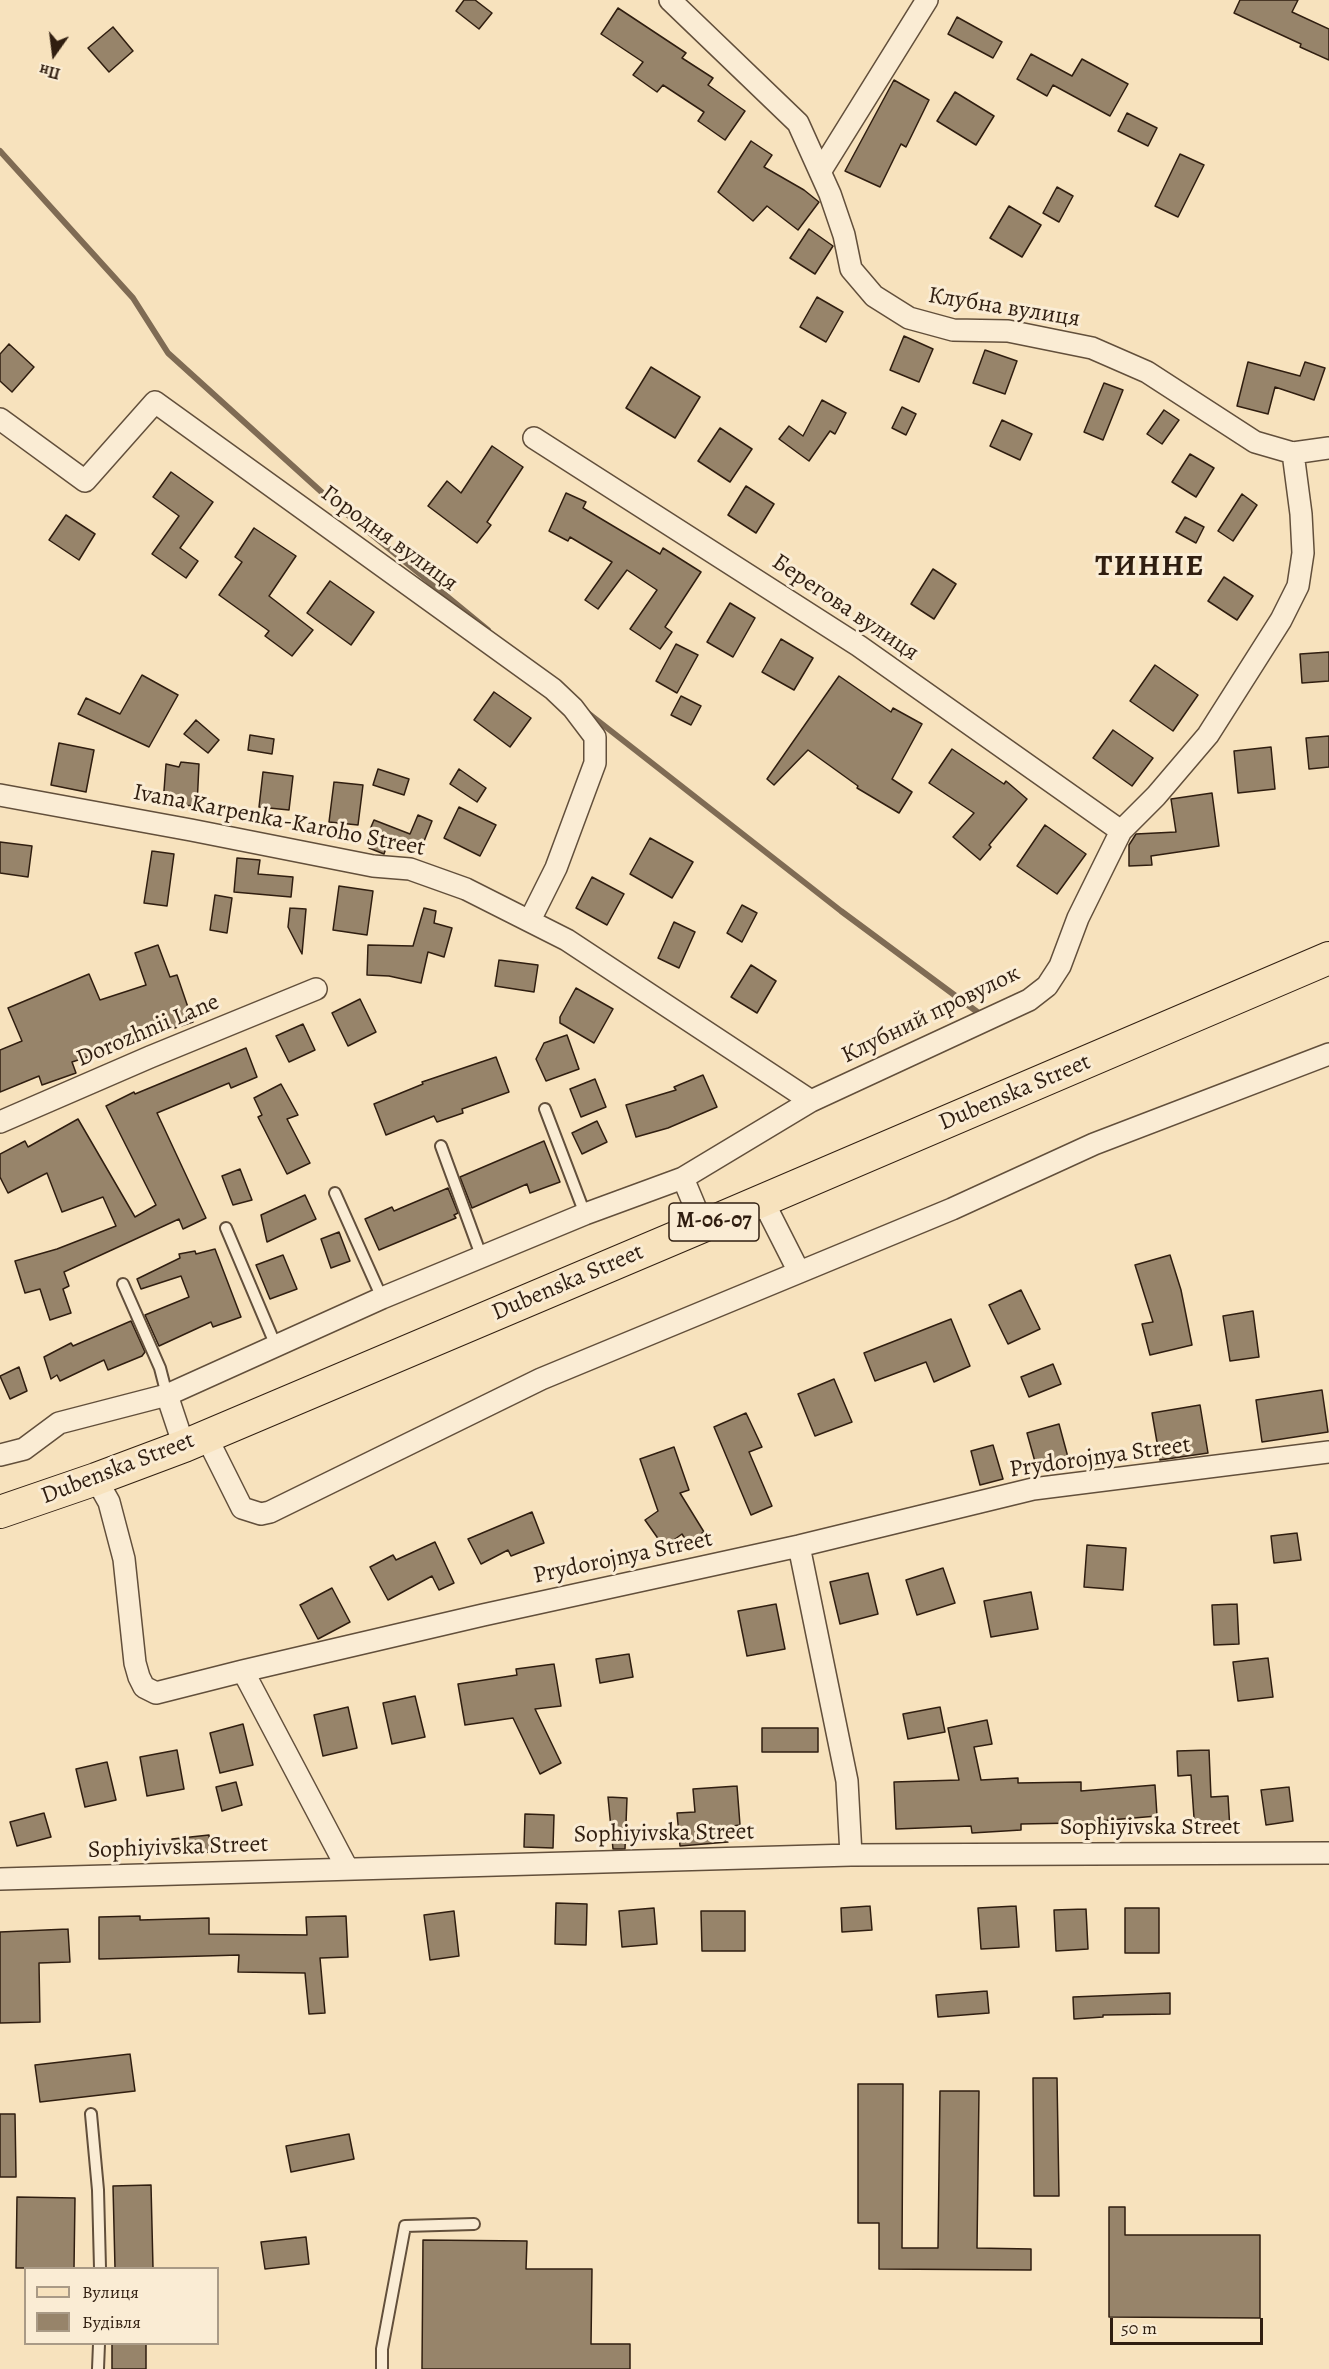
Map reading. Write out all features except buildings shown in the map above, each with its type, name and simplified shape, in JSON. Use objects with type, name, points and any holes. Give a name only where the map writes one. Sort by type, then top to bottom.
[{"type":"main road","name":"Dubenska Street","points":[[0,1512],[96,1479],[195,1441],[1329,958]]},
{"type":"street","name":"Клубна вулиця","points":[[670,0],[798,123],[830,194],[844,235],[851,269],[874,296],[909,318],[953,330],[1008,331],[1092,348],[1147,372],[1255,442],[1293,453],[1329,448]]},
{"type":"street","points":[[820,172],[927,0]]},
{"type":"street","name":"Городня вулиця","points":[[0,419],[86,481],[156,402],[553,688],[573,708],[595,737],[595,763],[556,868],[530,920]]},
{"type":"street","name":"Берегова вулиця","points":[[534,438],[859,646],[1121,831]]},
{"type":"street","points":[[1121,831],[1208,735],[1281,620],[1298,586],[1303,543],[1293,453]]},
{"type":"street","name":"Ivana Karpenka-Karoho Street","points":[[0,795],[373,866],[410,868],[466,889],[567,940],[811,1101]]},
{"type":"street","name":"Клубний провулок","points":[[0,1455],[24,1449],[59,1423],[167,1395],[382,1298],[585,1214],[683,1178],[811,1101],[1029,1000],[1047,986],[1060,966],[1078,918],[1121,831]]},
{"type":"street","name":"Dorozhnii Lane","points":[[0,1122],[316,989]]},
{"type":"street","points":[[167,1395],[195,1441],[242,1508],[261,1514],[270,1512],[541,1379],[952,1209],[1094,1144],[1329,1054]]},
{"type":"street","points":[[683,1178],[703,1226]]},
{"type":"street","points":[[763,1201],[799,1272]]},
{"type":"street","name":"Prydorojnya Street","points":[[96,1479],[109,1502],[122,1550],[129,1595],[135,1663],[144,1687],[156,1694],[243,1671],[483,1615],[799,1546],[1033,1489],[1329,1452]]},
{"type":"street","points":[[799,1546],[847,1782],[851,1855]]},
{"type":"street","points":[[243,1671],[347,1868]]},
{"type":"street","name":"Sophiyivska Street","points":[[0,1879],[851,1855],[1329,1853]]},
{"type":"lane","points":[[545,1109],[585,1214]]},
{"type":"lane","points":[[441,1146],[483,1258]]},
{"type":"lane","points":[[335,1193],[382,1298]]},
{"type":"lane","points":[[226,1228],[276,1346]]},
{"type":"lane","points":[[123,1284],[160,1368],[167,1395]]},
{"type":"lane","points":[[91,2114],[98,2190],[100,2267]]},
{"type":"lane","points":[[382,2369],[382,2349],[405,2226],[474,2224]]},
{"type":"lane","points":[[98,2369],[99,2345]]},
{"type":"waterway","points":[[0,151],[133,298],[168,353],[337,506],[488,630]]},
{"type":"waterway","points":[[588,713],[841,911],[980,1014]]},
{"type":"district","name":"ТИННЕ","points":[[1150,568]]}]
